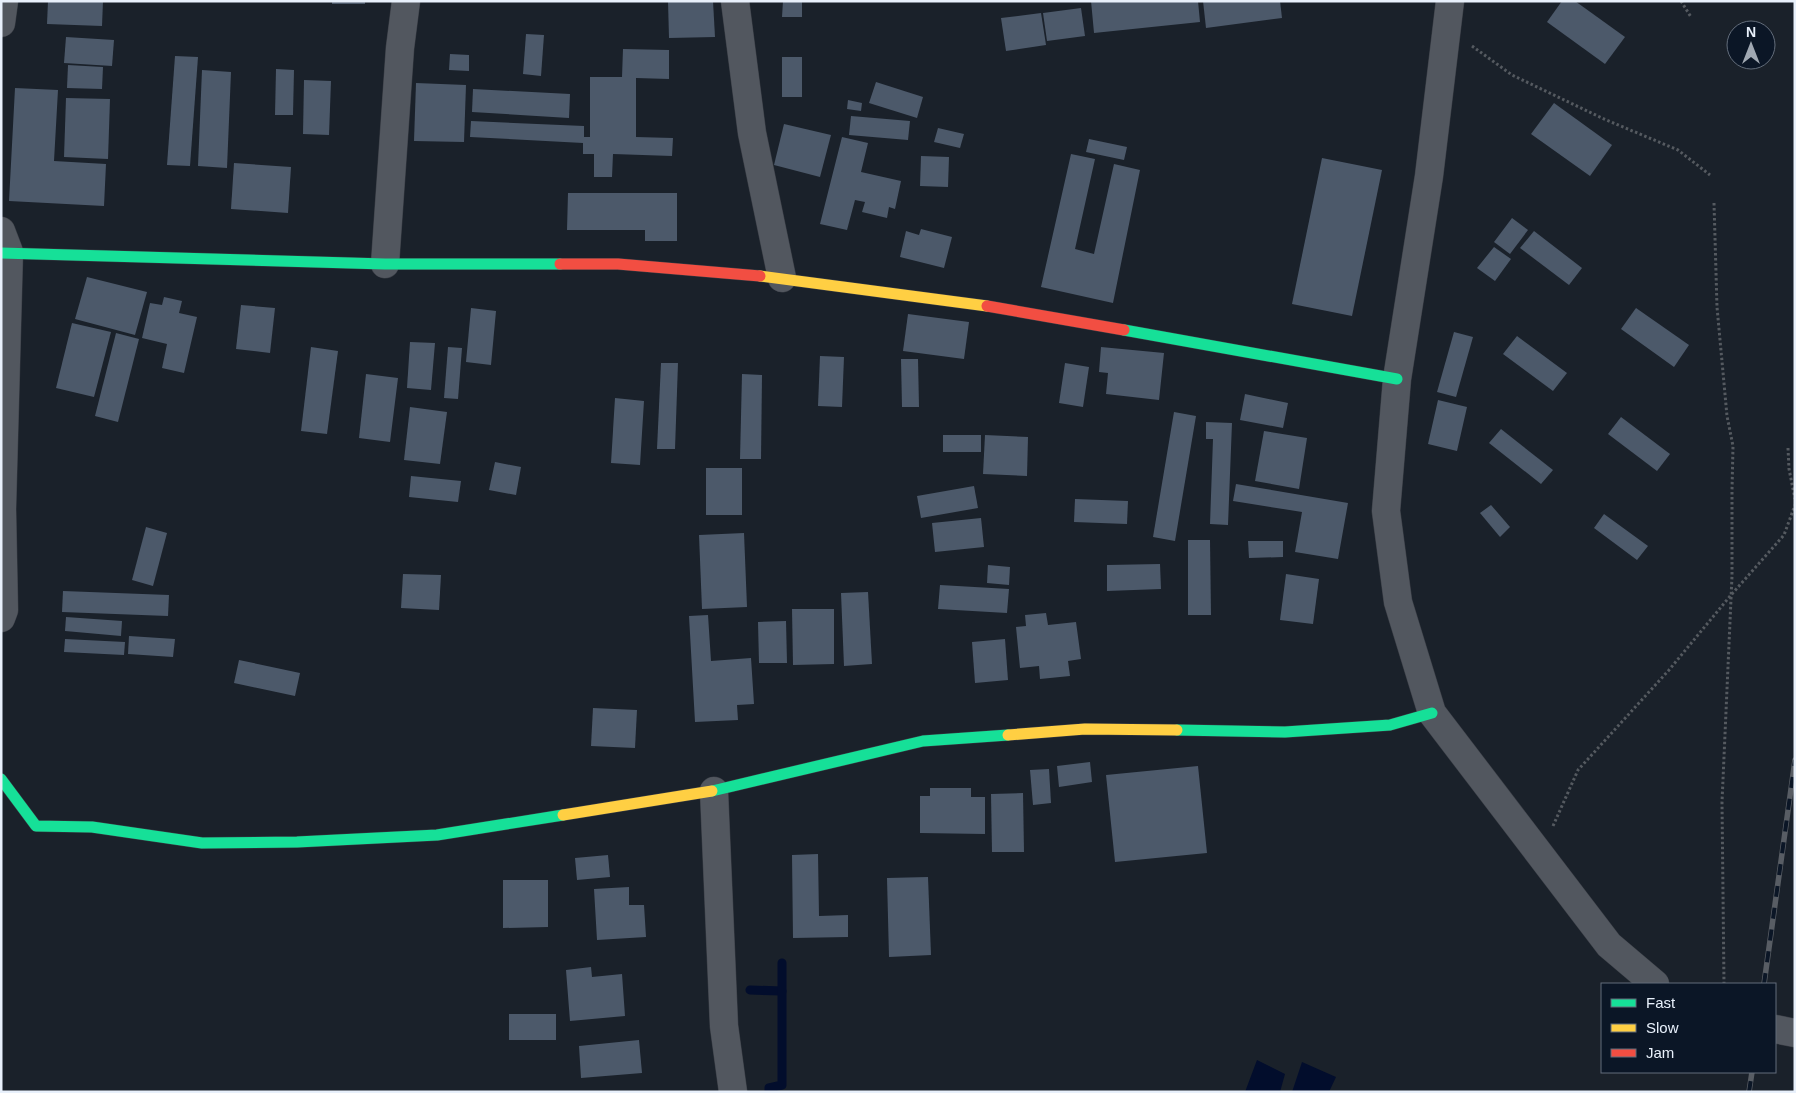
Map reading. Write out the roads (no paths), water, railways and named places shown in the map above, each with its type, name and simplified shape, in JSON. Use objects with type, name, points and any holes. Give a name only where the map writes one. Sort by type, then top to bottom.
[{"type":"street","points":[[1,22],[4,1]]},
{"type":"street","points":[[385,264],[400,48],[406,1]]},
{"type":"street","points":[[734,1],[752,133],[782,278]]},
{"type":"street","points":[[1450,1],[1429,176],[1397,380],[1386,511],[1398,602],[1432,712],[1609,945],[1654,983]]},
{"type":"street","points":[[1,618],[4,610],[2,510],[4,245],[158,258],[385,264],[618,264],[782,278],[981,305],[1397,380]]},
{"type":"street","points":[[1,778],[36,826],[92,827],[202,844],[297,842],[437,835],[714,791],[923,742],[1085,729],[1285,732],[1390,725],[1432,712]]},
{"type":"street","points":[[714,791],[724,1026],[733,1092]]},
{"type":"street","points":[[1776,1028],[1795,1033]]},
{"type":"water","points":[[1257,1060],[1285,1074],[1280,1092],[1245,1092]]},
{"type":"water","points":[[1302,1062],[1336,1077],[1329,1092],[1292,1092]]},
{"type":"waterway","points":[[769,1092],[769,1088],[782,1085],[782,963]]},
{"type":"waterway","points":[[750,990],[782,991]]},
{"type":"railway","points":[[1764,983],[1795,760]]},
{"type":"railway","points":[[1749,1092],[1752,1073]]}]
